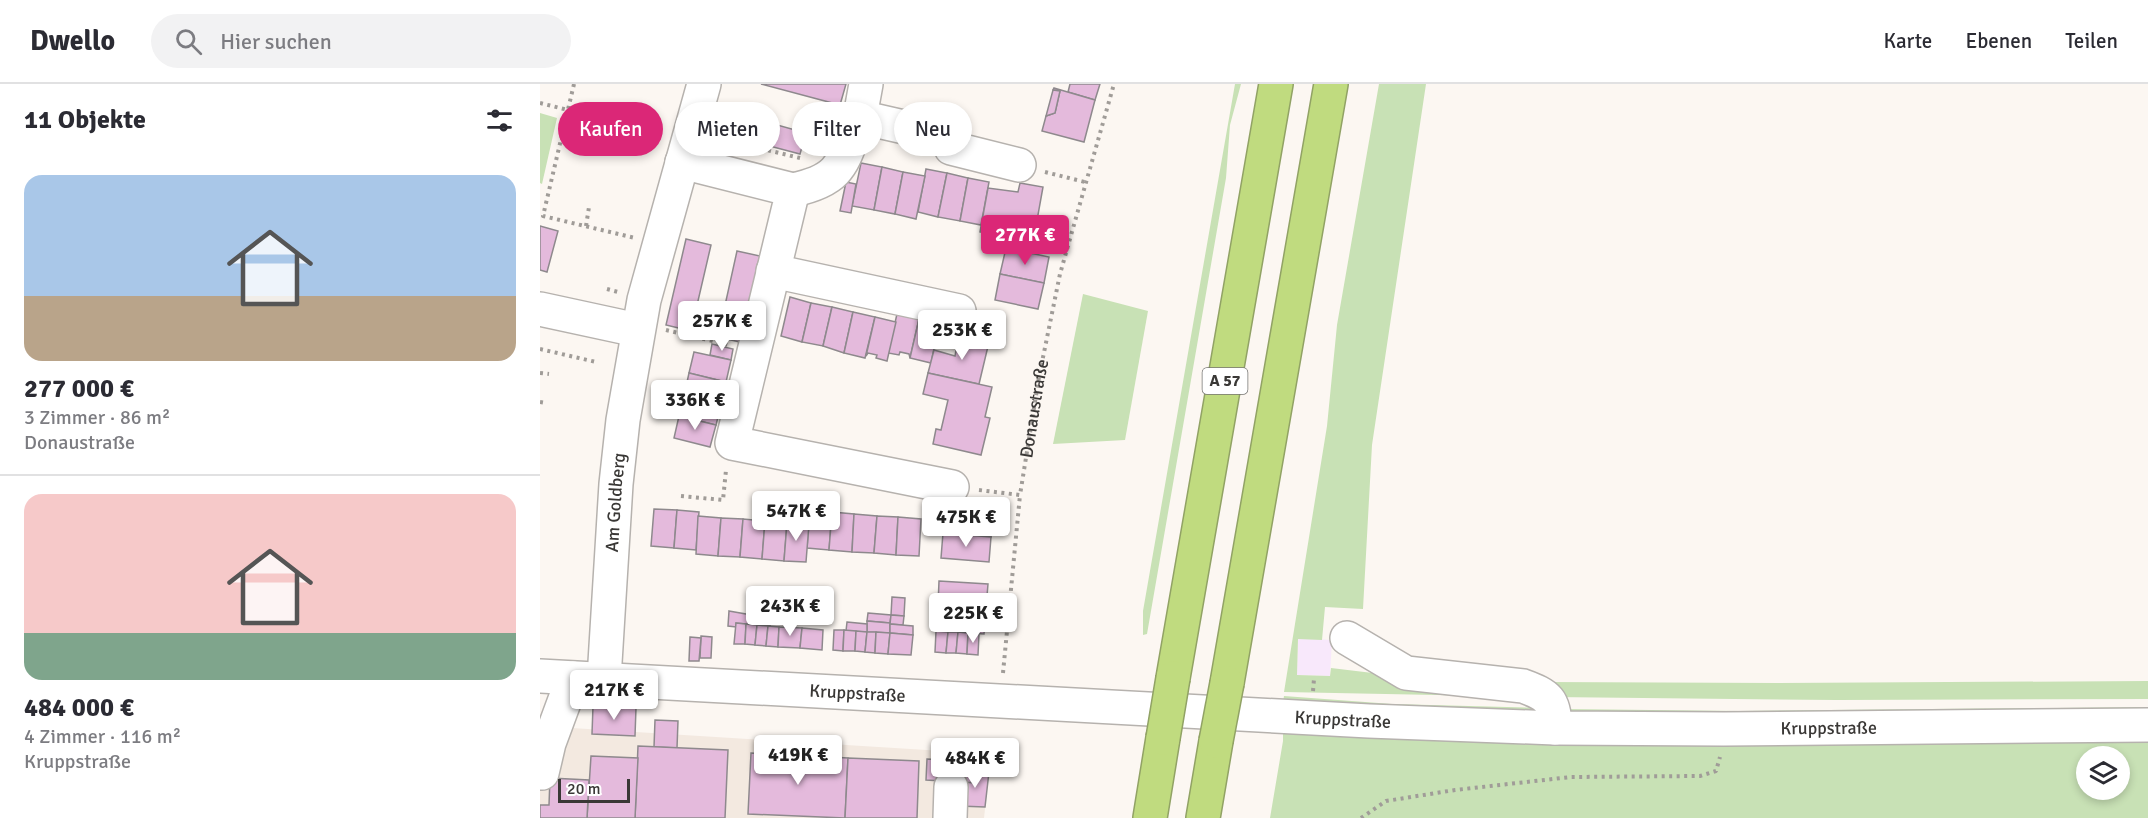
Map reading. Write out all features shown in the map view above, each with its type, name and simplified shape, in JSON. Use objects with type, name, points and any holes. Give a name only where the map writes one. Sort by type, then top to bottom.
[{"type":"highway","name":"A 57","points":[[1150,818],[1276,84]]},
{"type":"highway","points":[[1203,818],[1330,84]]},
{"type":"street","name":"Am Goldberg","points":[[699,102],[704,84]]},
{"type":"street","points":[[863,102],[866,84]]},
{"type":"street","points":[[882,122],[952,138],[951,148],[1019,165]]},
{"type":"street","name":"Am Goldberg","points":[[540,772],[542,773],[549,743],[588,679],[616,484],[659,243],[684,156]]},
{"type":"street","points":[[682,162],[793,190],[822,181],[839,168],[846,156]]},
{"type":"street","points":[[793,190],[732,443],[951,487]]},
{"type":"street","points":[[773,271],[959,311]]},
{"type":"street","points":[[540,309],[646,319]]},
{"type":"street","points":[[1347,638],[1406,673],[1523,686],[1540,692],[1551,701],[1555,715],[1555,728]]},
{"type":"street","name":"Kruppstraße","points":[[540,676],[1369,721],[1555,728],[1724,729],[2148,725]]},
{"type":"path","points":[[570,102],[574,84]]},
{"type":"path","name":"Donaustraße","points":[[1002,701],[1020,495],[1039,377],[1058,285],[1114,84]]},
{"type":"path","points":[[540,103],[558,108]]},
{"type":"path","points":[[558,152],[543,216],[659,243]]},
{"type":"path","points":[[780,153],[839,168]]},
{"type":"path","points":[[1019,165],[1086,182]]},
{"type":"path","points":[[540,197],[547,199]]},
{"type":"path","points":[[586,226],[589,207]]},
{"type":"path","points":[[607,289],[646,319],[753,351]]},
{"type":"path","points":[[540,349],[596,362]]},
{"type":"path","points":[[540,373],[549,374]]},
{"type":"path","points":[[540,402],[546,403]]},
{"type":"path","points":[[681,496],[723,500],[728,455],[732,443]]},
{"type":"path","points":[[951,487],[1020,495]]},
{"type":"path","points":[[1312,695],[1314,679]]},
{"type":"path","points":[[1361,818],[1386,801],[1455,790],[1571,777],[1700,776],[1716,771],[1724,729]]},
{"type":"shaded area","points":[[1298,638],[1332,640],[1330,676],[1297,675]]},
{"type":"shaded area","points":[[540,726],[991,754],[984,818],[540,818]]},
{"type":"green space","points":[[1235,84],[1241,84],[1230,125],[1226,178],[1147,634],[1143,635],[1143,611]]},
{"type":"green space","points":[[1379,84],[1426,84],[1372,445],[1363,609],[1325,607],[1322,640],[1298,639],[1297,675],[1330,676],[1331,668],[1406,677],[1487,696],[1284,692],[1327,426],[1337,325]]},
{"type":"green space","points":[[540,113],[557,118],[542,184],[540,183]]},
{"type":"green space","points":[[1083,294],[1148,311],[1125,440],[1053,444]]},
{"type":"green space","points":[[2148,681],[2148,699],[1837,700],[1552,697],[1544,682],[1778,683]]},
{"type":"green space","points":[[1284,696],[1392,704],[1546,708],[1546,715],[1283,702]]},
{"type":"green space","points":[[2148,707],[2148,713],[1563,715],[1563,709],[1739,711]]},
{"type":"green space","points":[[1283,728],[2148,738],[2148,818],[1270,818],[1283,741]]},
{"type":"building","points":[[761,84],[846,84],[841,102],[829,102]]},
{"type":"building","points":[[1070,84],[1100,84],[1095,100],[1068,92]]},
{"type":"building","points":[[1054,88],[1095,100],[1084,142],[1042,131],[1046,116],[1055,113],[1060,91],[1053,90]]},
{"type":"building","points":[[1053,90],[1060,91],[1055,113],[1046,116]]},
{"type":"building","points":[[780,126],[792,129],[792,152],[780,149]]},
{"type":"building","points":[[861,163],[882,167],[874,210],[852,206]]},
{"type":"building","points":[[882,167],[903,172],[895,214],[874,210]]},
{"type":"building","points":[[926,169],[947,173],[938,217],[918,212]]},
{"type":"building","points":[[903,172],[925,176],[916,219],[895,214]]},
{"type":"building","points":[[947,173],[968,178],[960,221],[938,217]]},
{"type":"building","points":[[968,178],[989,182],[981,225],[960,221]]},
{"type":"building","points":[[846,182],[856,184],[851,213],[840,211]]},
{"type":"building","points":[[1020,183],[1043,187],[1036,226],[1009,221],[1006,237],[980,232],[988,188],[1018,192]]},
{"type":"building","points":[[540,226],[558,231],[547,272],[540,270]]},
{"type":"building","points":[[1012,238],[1026,241],[1024,252],[1010,249]]},
{"type":"building","points":[[686,239],[711,245],[691,331],[666,325]]},
{"type":"building","points":[[1006,248],[1049,257],[1044,283],[1000,274]]},
{"type":"building","points":[[737,251],[760,256],[740,342],[718,337]]},
{"type":"building","points":[[1000,274],[1044,283],[1038,309],[995,300]]},
{"type":"building","points":[[790,297],[811,303],[802,342],[781,336]]},
{"type":"building","points":[[811,303],[832,307],[823,346],[802,342]]},
{"type":"building","points":[[832,307],[853,312],[844,353],[823,346]]},
{"type":"building","points":[[853,312],[875,317],[865,358],[844,353]]},
{"type":"building","points":[[897,314],[919,319],[910,358],[909,354],[888,353]]},
{"type":"building","points":[[875,317],[896,322],[887,361],[876,358],[877,355],[868,353],[866,356]]},
{"type":"building","points":[[919,319],[939,324],[931,363],[910,358]]},
{"type":"building","points":[[959,335],[989,342],[979,384],[928,373],[934,350],[955,356]]},
{"type":"building","points":[[712,344],[733,349],[731,360],[710,355]]},
{"type":"building","points":[[694,352],[731,360],[726,382],[689,373]]},
{"type":"building","points":[[689,373],[726,382],[721,405],[684,396]]},
{"type":"building","points":[[928,373],[992,387],[985,417],[990,418],[981,455],[933,444],[936,429],[941,430],[948,400],[923,394]]},
{"type":"building","points":[[684,396],[721,405],[716,425],[679,416]]},
{"type":"building","points":[[679,416],[716,425],[710,447],[674,438]]},
{"type":"building","points":[[654,509],[677,510],[674,548],[651,546]]},
{"type":"building","points":[[944,509],[993,513],[991,537],[943,533]]},
{"type":"building","points":[[677,510],[699,512],[696,550],[674,548]]},
{"type":"building","points":[[810,511],[832,512],[829,550],[807,548]]},
{"type":"building","points":[[832,512],[854,514],[852,552],[829,550]]},
{"type":"building","points":[[854,514],[877,516],[874,553],[852,552]]},
{"type":"building","points":[[698,516],[721,518],[718,556],[696,554]]},
{"type":"building","points":[[877,516],[898,517],[896,555],[874,553]]},
{"type":"building","points":[[898,517],[921,519],[919,556],[896,555]]},
{"type":"building","points":[[721,518],[743,519],[740,557],[718,556]]},
{"type":"building","points":[[743,519],[765,521],[762,559],[740,557]]},
{"type":"building","points":[[765,521],[787,523],[784,561],[762,559]]},
{"type":"building","points":[[787,523],[809,524],[806,562],[784,561]]},
{"type":"building","points":[[943,533],[991,537],[989,562],[941,558]]},
{"type":"building","points":[[939,581],[988,584],[986,608],[938,605]]},
{"type":"building","points":[[892,597],[905,598],[904,616],[891,615]]},
{"type":"building","points":[[938,605],[986,608],[984,634],[936,631]]},
{"type":"building","points":[[729,611],[757,616],[757,625],[736,623],[736,627],[728,626]]},
{"type":"building","points":[[868,613],[891,615],[890,623],[867,621]]},
{"type":"building","points":[[891,615],[904,616],[903,625],[890,624]]},
{"type":"building","points":[[757,616],[771,617],[770,626],[757,625]]},
{"type":"building","points":[[867,621],[890,623],[890,633],[867,632]]},
{"type":"building","points":[[847,622],[867,624],[867,632],[846,631]]},
{"type":"building","points":[[736,623],[746,624],[745,644],[734,644]]},
{"type":"building","points":[[746,624],[757,625],[755,645],[745,644]]},
{"type":"building","points":[[890,624],[913,626],[913,635],[890,633]]},
{"type":"building","points":[[757,625],[768,626],[766,646],[755,645]]},
{"type":"building","points":[[768,626],[779,627],[778,647],[766,646]]},
{"type":"building","points":[[779,627],[802,628],[800,648],[778,647]]},
{"type":"building","points":[[802,628],[823,630],[822,650],[800,648]]},
{"type":"building","points":[[834,630],[844,630],[843,651],[833,650]]},
{"type":"building","points":[[844,630],[856,631],[855,651],[843,651]]},
{"type":"building","points":[[856,631],[867,632],[865,652],[855,651]]},
{"type":"building","points":[[936,631],[948,632],[946,653],[935,652]]},
{"type":"building","points":[[867,632],[876,632],[875,653],[865,652]]},
{"type":"building","points":[[876,632],[890,633],[888,654],[875,653]]},
{"type":"building","points":[[948,632],[958,632],[956,653],[946,653]]},
{"type":"building","points":[[958,632],[968,633],[967,654],[956,653]]},
{"type":"building","points":[[890,633],[913,635],[911,655],[888,654]]},
{"type":"building","points":[[968,633],[979,634],[978,655],[967,654]]},
{"type":"building","points":[[701,636],[712,637],[711,658],[700,658]]},
{"type":"building","points":[[690,637],[701,638],[699,661],[689,661]]},
{"type":"building","points":[[593,706],[636,708],[635,736],[592,734]]},
{"type":"building","points":[[655,720],[678,721],[677,748],[654,747]]},
{"type":"building","points":[[638,746],[728,750],[725,818],[635,818]]},
{"type":"building","points":[[751,753],[848,758],[845,818],[748,814]]},
{"type":"building","points":[[591,756],[638,758],[635,818],[587,818]]},
{"type":"building","points":[[848,758],[919,761],[917,818],[845,818]]},
{"type":"building","points":[[927,759],[978,762],[977,783],[926,780]]},
{"type":"building","points":[[978,762],[990,763],[985,807],[959,806],[959,782],[977,783]]},
{"type":"building","points":[[550,778],[589,780],[587,818],[540,818],[540,805],[549,805]]}]
